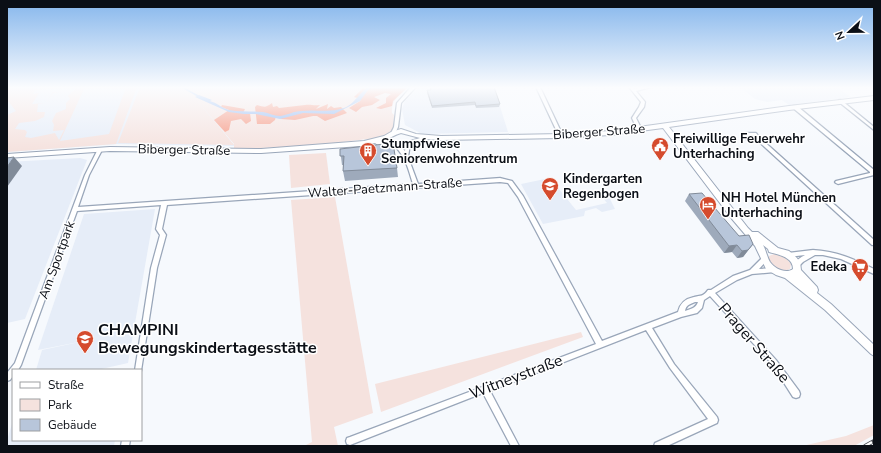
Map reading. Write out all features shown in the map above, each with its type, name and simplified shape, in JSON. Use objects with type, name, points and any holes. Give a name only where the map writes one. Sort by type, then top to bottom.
[{"type":"main road","name":"Biberger Straße","points":[[408,138],[561,136],[640,130],[787,108]]},
{"type":"main road","points":[[665,126],[708,184],[760,246],[764,258],[773,270],[787,275],[828,307],[874,351]]},
{"type":"main road","points":[[392,140],[408,138]]},
{"type":"main road","points":[[392,140],[408,138]]},
{"type":"main road","name":"Biberger Straße","points":[[7,156],[100,150],[261,151],[361,144],[392,140]]},
{"type":"main road","points":[[739,220],[766,244],[788,255],[828,307]]},
{"type":"main road","points":[[764,258],[768,251],[776,250]]},
{"type":"main road","points":[[787,275],[795,273],[797,268]]},
{"type":"street","points":[[398,108],[392,140],[400,148],[406,158],[416,186]]},
{"type":"street","points":[[548,108],[561,136]]},
{"type":"street","points":[[640,130],[634,118],[635,114],[641,108]]},
{"type":"street","points":[[796,108],[872,171],[872,174],[838,182]]},
{"type":"street","points":[[849,108],[874,129]]},
{"type":"street","points":[[397,119],[408,138],[406,158]]},
{"type":"street","points":[[758,138],[874,243]]},
{"type":"street","name":"Am Sportpark","points":[[15,369],[87,175],[100,150]]},
{"type":"street","name":"Walter-Paetzmann-Straße","points":[[75,209],[500,180],[510,182],[520,196],[600,345]]},
{"type":"street","points":[[138,369],[154,268],[163,235],[159,228],[164,204]]},
{"type":"street","points":[[788,255],[803,252],[827,253],[842,257],[874,272]]},
{"type":"street","points":[[797,268],[815,253]]},
{"type":"street","name":"Witneystraße","points":[[752,272],[764,258]]},
{"type":"street","name":"Witneystraße","points":[[681,314],[683,306],[686,303],[694,299],[701,299],[710,292],[735,278],[752,272],[773,270]]},
{"type":"street","name":"Prager Straße","points":[[710,292],[774,362],[796,394]]},
{"type":"street","name":"Witneystraße","points":[[350,441],[681,314],[698,309],[701,305],[701,299]]},
{"type":"street","points":[[648,327],[672,366],[714,420],[658,446]]},
{"type":"street","points":[[485,389],[515,446]]},
{"type":"shaded area","points":[[7,108],[204,108],[235,146],[117,144],[7,152]]},
{"type":"shaded area","points":[[224,108],[245,109],[243,113],[250,113],[251,121],[246,124],[241,119],[231,121],[229,130],[225,132],[214,120],[229,110]]},
{"type":"shaded area","points":[[255,108],[342,108],[347,113],[325,121],[317,116],[295,120],[281,119],[282,116],[276,116],[275,120],[270,124],[257,124]]},
{"type":"shaded area","points":[[349,108],[361,108],[356,112]]},
{"type":"shaded area","points":[[501,108],[508,132],[422,134],[405,125],[402,109]]},
{"type":"shaded area","points":[[80,158],[87,160],[25,319],[7,323],[7,162]]},
{"type":"shaded area","name":"Kindergarten Regenbogen","points":[[545,179],[554,183],[576,210],[607,203],[603,198],[609,197],[615,209],[602,212],[596,208],[585,211],[584,216],[543,224],[521,184]]},
{"type":"shaded area","points":[[155,209],[128,363],[101,369],[36,369],[42,350],[84,341],[38,350],[84,214]]},
{"type":"shaded area","points":[[12,424],[12,441],[115,441],[114,446],[7,446],[7,440]]},
{"type":"green space","points":[[14,108],[37,108],[37,112],[45,112],[44,117],[35,121],[19,123],[15,129],[25,130],[27,132],[25,137],[31,138],[55,133],[59,140],[64,130],[53,131],[54,125],[52,121],[56,113],[66,108],[75,108],[60,141],[109,134],[118,108],[129,108],[116,144],[7,152],[7,115],[16,111]]},
{"type":"green space","points":[[132,108],[203,108],[234,145],[118,143]]},
{"type":"green space","points":[[203,108],[392,108],[392,113],[394,115],[393,129],[384,137],[309,146],[234,149],[234,144]]},
{"type":"green space","points":[[326,153],[330,184],[291,188],[289,155]]},
{"type":"green space","points":[[335,197],[373,413],[334,427],[338,446],[304,446],[312,442],[291,200]]},
{"type":"green space","points":[[774,254],[785,257],[791,264],[790,269],[780,270],[775,267],[769,259],[769,256]]},
{"type":"green space","points":[[581,332],[583,337],[381,412],[375,384]]},
{"type":"green space","points":[[874,425],[874,435],[854,446],[802,446],[846,436]]},
{"type":"water","points":[[220,108],[237,111],[263,112],[276,116],[298,111],[346,108],[334,114],[303,113],[280,119],[256,114],[229,112]]},
{"type":"building","points":[[393,143],[397,168],[343,171],[344,156],[340,156],[340,149]]},
{"type":"building","points":[[14,157],[7,167],[7,158]]},
{"type":"building","points":[[702,193],[739,236],[749,235],[753,244],[748,250],[742,251],[737,245],[729,246],[689,194]]},
{"type":"railway","points":[[865,446],[874,441]]},
{"type":"place","name":"Freiwillige Feuerwehr Unterhaching","points":[[660,161]]},
{"type":"place","name":"Stumpfwiese Seniorenwohnzentrum","points":[[368,166]]},
{"type":"place","name":"Kindergarten Regenbogen","points":[[550,201]]},
{"type":"place","name":"NH Hotel München Unterhaching","points":[[708,220]]},
{"type":"place","name":"Edeka","points":[[860,282]]},
{"type":"place","name":"CHAMPINI Bewegungskindertagesstätte","points":[[85,354]]}]
